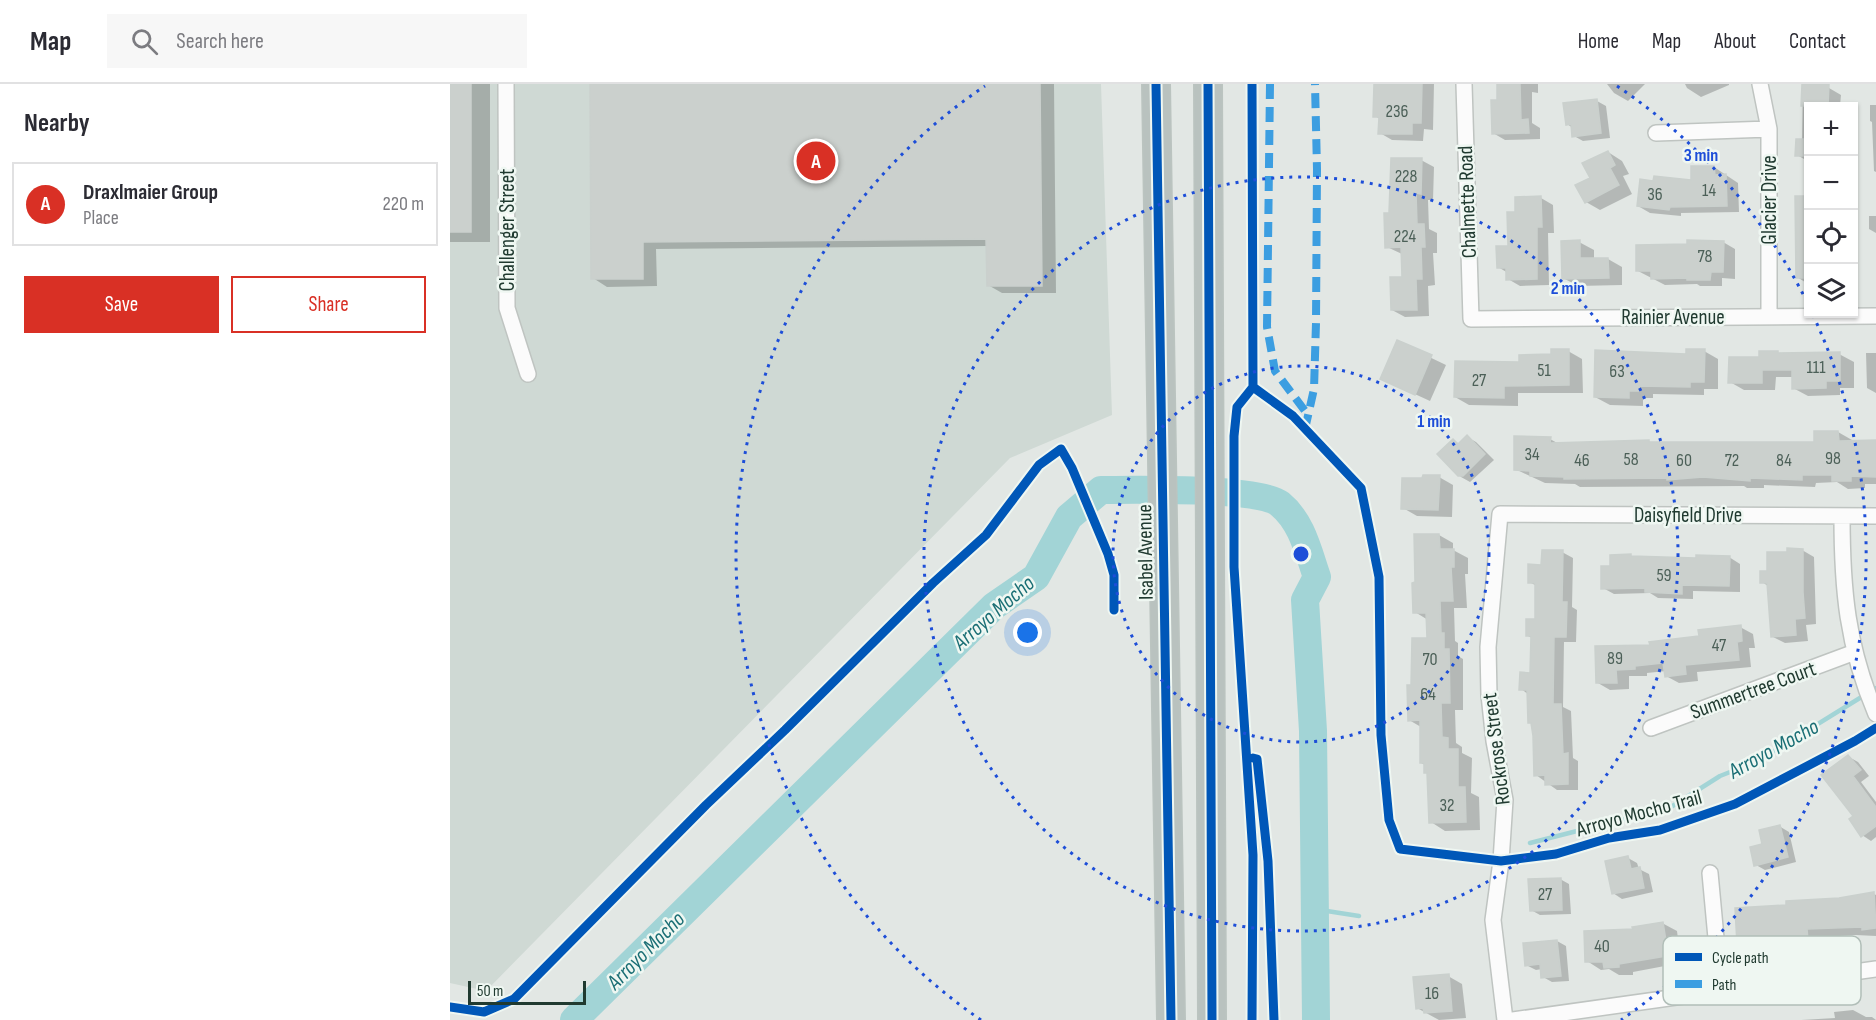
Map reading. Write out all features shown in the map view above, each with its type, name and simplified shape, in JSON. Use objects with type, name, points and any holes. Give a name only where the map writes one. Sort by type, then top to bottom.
[{"type":"highway","name":"Isabel Avenue","points":[[1156,84],[1171,1020]]},
{"type":"highway","points":[[1208,84],[1212,1020]]},
{"type":"street","name":"Challenger Street","points":[[506,84],[507,308],[528,374]]},
{"type":"street","name":"Chalmette Road","points":[[1464,84],[1471,319]]},
{"type":"street","name":"Glacier Drive","points":[[1760,84],[1769,129],[1769,317]]},
{"type":"street","points":[[1656,133],[1769,129]]},
{"type":"street","name":"Rainier Avenue","points":[[1471,319],[1876,316]]},
{"type":"street","name":"Daisyfield Drive","points":[[1500,513],[1876,516]]},
{"type":"street","name":"Rockrose Street","points":[[1500,513],[1488,646],[1489,695],[1494,741],[1505,800],[1501,861],[1493,920],[1504,1020]]},
{"type":"street","points":[[1842,516],[1842,567],[1846,612],[1864,686],[1876,714]]},
{"type":"street","name":"Summertree Court","points":[[1651,728],[1855,652]]},
{"type":"street","points":[[1710,873],[1716,936]]},
{"type":"street","points":[[1861,971],[1876,969]]},
{"type":"street","points":[[1513,1020],[1663,1000]]},
{"type":"shaded area","points":[[450,84],[1101,84],[1112,415],[1010,458],[486,991],[450,983]]},
{"type":"building","points":[[450,84],[471,84],[471,232],[450,232]]},
{"type":"building","points":[[590,84],[1040,84],[1042,286],[987,286],[986,239],[643,242],[643,279],[591,279]]},
{"type":"building","points":[[1374,84],[1422,84],[1421,123],[1412,123],[1412,134],[1378,134],[1379,117],[1373,117]]},
{"type":"building","points":[[1497,84],[1520,84],[1521,120],[1528,119],[1529,133],[1492,134],[1491,100],[1497,100]]},
{"type":"building","points":[[1802,84],[1829,84],[1828,102],[1804,102],[1804,106],[1801,106]]},
{"type":"building","points":[[1597,99],[1601,133],[1572,137],[1571,124],[1566,125],[1563,103]]},
{"type":"building","points":[[1796,139],[1804,139],[1804,156],[1795,156]]},
{"type":"building","points":[[1608,151],[1615,165],[1610,168],[1619,185],[1585,203],[1575,185],[1590,178],[1582,163]]},
{"type":"building","points":[[1391,158],[1422,158],[1421,194],[1416,193],[1417,224],[1424,224],[1425,247],[1421,247],[1422,279],[1416,279],[1417,310],[1391,310],[1390,277],[1402,277],[1401,247],[1385,248],[1384,213],[1389,213]]},
{"type":"building","points":[[1691,166],[1714,166],[1715,175],[1726,174],[1727,206],[1670,207],[1669,210],[1637,206],[1640,179],[1653,181],[1654,176],[1691,180]]},
{"type":"building","points":[[1541,196],[1542,227],[1537,227],[1537,279],[1506,280],[1506,268],[1497,268],[1496,246],[1508,246],[1507,212],[1515,212],[1515,197]]},
{"type":"building","points":[[1795,196],[1804,196],[1804,278],[1796,278]]},
{"type":"building","points":[[1580,240],[1580,258],[1608,258],[1609,278],[1562,279],[1561,241]]},
{"type":"building","points":[[1687,240],[1724,241],[1723,272],[1711,272],[1710,280],[1687,280],[1687,278],[1651,279],[1651,271],[1636,271],[1636,245],[1687,244]]},
{"type":"building","points":[[1397,340],[1432,355],[1415,395],[1380,379]]},
{"type":"building","points":[[1551,349],[1569,349],[1569,385],[1504,386],[1504,398],[1454,397],[1455,361],[1519,362],[1519,355],[1551,354]]},
{"type":"building","points":[[1686,349],[1705,349],[1704,382],[1690,382],[1690,387],[1639,386],[1639,391],[1629,391],[1629,398],[1594,397],[1595,350],[1686,354]]},
{"type":"building","points":[[1759,351],[1840,352],[1840,381],[1826,381],[1826,388],[1792,389],[1792,370],[1762,370],[1762,383],[1728,383],[1729,357],[1759,357]]},
{"type":"building","points":[[1814,431],[1838,431],[1839,441],[1876,440],[1876,477],[1851,476],[1851,481],[1832,481],[1832,475],[1802,475],[1802,480],[1750,478],[1750,481],[1703,477],[1667,480],[1667,478],[1564,479],[1564,477],[1530,476],[1530,471],[1514,470],[1514,436],[1551,437],[1550,443],[1649,440],[1649,442],[1814,442]]},
{"type":"building","points":[[1467,435],[1485,454],[1463,476],[1458,476],[1437,454],[1453,439],[1458,444]]},
{"type":"building","points":[[1423,475],[1440,475],[1438,510],[1401,509],[1402,478],[1422,478]]},
{"type":"building","points":[[1414,534],[1439,534],[1440,549],[1454,549],[1454,567],[1451,567],[1453,601],[1440,601],[1444,649],[1449,649],[1450,703],[1441,703],[1442,737],[1448,738],[1448,749],[1458,749],[1458,787],[1465,787],[1466,822],[1429,823],[1427,773],[1424,773],[1424,763],[1420,763],[1420,720],[1408,721],[1407,685],[1411,685],[1412,638],[1427,638],[1426,613],[1413,613]]},
{"type":"building","points":[[1787,548],[1803,549],[1805,618],[1795,619],[1796,635],[1771,637],[1767,583],[1760,583],[1760,571],[1767,571],[1767,552],[1787,552]]},
{"type":"building","points":[[1542,550],[1563,550],[1562,602],[1567,602],[1566,637],[1554,637],[1553,704],[1561,704],[1563,754],[1568,753],[1568,784],[1545,785],[1545,775],[1534,776],[1533,736],[1531,723],[1528,723],[1527,690],[1519,690],[1520,672],[1530,673],[1531,636],[1526,636],[1526,619],[1535,619],[1535,583],[1528,583],[1528,564],[1541,565]]},
{"type":"building","points":[[1631,554],[1631,556],[1696,558],[1696,555],[1730,556],[1729,586],[1682,585],[1682,594],[1645,592],[1645,588],[1601,589],[1601,566],[1610,566],[1610,555]]},
{"type":"building","points":[[1741,625],[1742,641],[1737,642],[1739,660],[1685,665],[1686,674],[1665,677],[1663,663],[1635,666],[1635,669],[1616,670],[1617,683],[1596,683],[1595,646],[1650,645],[1649,642],[1699,636],[1698,630]]},
{"type":"building","points":[[1848,755],[1861,770],[1853,776],[1876,807],[1876,826],[1861,837],[1849,819],[1853,816],[1821,775]]},
{"type":"building","points":[[1780,825],[1788,857],[1754,866],[1750,847],[1762,844],[1759,830]]},
{"type":"building","points":[[1628,856],[1631,869],[1640,867],[1644,888],[1612,894],[1605,861]]},
{"type":"building","points":[[1561,878],[1562,910],[1530,911],[1528,879]]},
{"type":"building","points":[[1874,892],[1876,928],[1807,929],[1808,936],[1737,936],[1735,908],[1786,905],[1786,901],[1839,898]]},
{"type":"building","points":[[1663,922],[1665,936],[1663,936],[1663,957],[1619,964],[1619,967],[1604,968],[1603,962],[1585,962],[1584,931],[1633,929],[1632,927]]},
{"type":"building","points":[[1557,940],[1561,976],[1541,978],[1540,964],[1525,966],[1523,943]]},
{"type":"building","points":[[1449,974],[1452,1011],[1424,1013],[1423,1008],[1416,1009],[1413,977]]},
{"type":"waterway","name":"Arroyo Mocho","points":[[574,1020],[994,606],[1036,577],[1069,517],[1101,490],[1223,492],[1268,499],[1280,504],[1294,519],[1311,557],[1317,577],[1305,600],[1313,731],[1316,1020]]},
{"type":"waterway","name":"Arroyo Mocho","points":[[1530,843],[1671,807],[1720,776],[1758,761],[1876,688]]},
{"type":"waterway","name":"Arroyo Mocho","points":[[1314,909],[1359,916]]},
{"type":"marked path","points":[[1270,84],[1267,327],[1275,371],[1308,415]]},
{"type":"marked path","points":[[1305,429],[1314,389],[1316,323],[1315,84]]},
{"type":"cycle path","points":[[1156,84],[1171,1020]]},
{"type":"cycle path","points":[[1208,84],[1212,1020]]},
{"type":"cycle path","points":[[1252,84],[1253,387],[1237,407],[1234,436],[1234,567],[1253,855],[1252,1020]]},
{"type":"cycle path","name":"Arroyo Mocho Trail","points":[[1253,387],[1293,416],[1361,488],[1379,577],[1381,735],[1389,820],[1400,849],[1501,861],[1556,854],[1609,838],[1660,830],[1735,804],[1876,728]]},
{"type":"cycle path","points":[[450,1007],[484,1012],[514,999],[706,805],[933,583],[986,535],[1039,465],[1061,449],[1072,468],[1108,554],[1114,575],[1114,610]]},
{"type":"cycle path","points":[[1253,758],[1257,759],[1268,861],[1274,1020]]},
{"type":"place","name":"Draxlmaier Group","points":[[816,161]]}]
